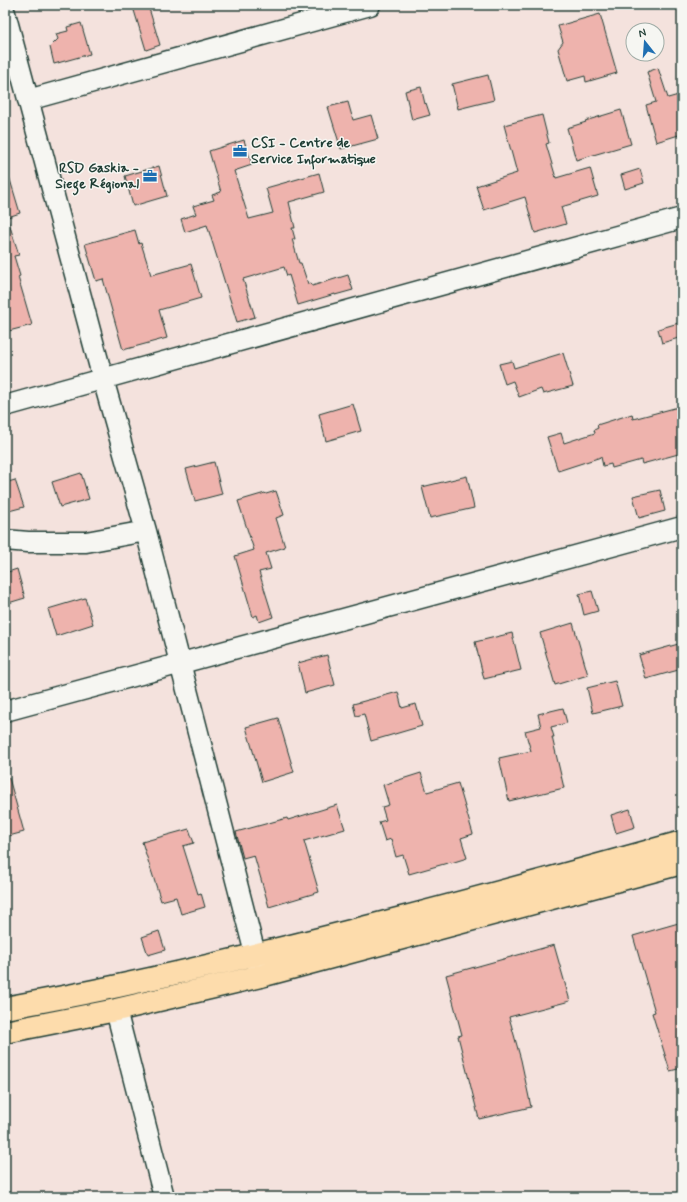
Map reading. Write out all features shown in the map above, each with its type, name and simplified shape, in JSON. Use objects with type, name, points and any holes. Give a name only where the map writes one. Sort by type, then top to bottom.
[{"type":"highway","points":[[5,1008],[117,986],[255,955],[514,888],[682,842]]},
{"type":"highway","points":[[5,1032],[116,1010],[261,976],[682,863]]},
{"type":"street","points":[[28,100],[370,5]]},
{"type":"street","points":[[5,13],[103,379],[146,531],[261,976]]},
{"type":"street","points":[[5,406],[682,218]]},
{"type":"street","points":[[5,711],[682,527]]},
{"type":"street","points":[[5,540],[28,542],[86,542],[146,531]]},
{"type":"street","points":[[116,1010],[164,1197]]},
{"type":"building","points":[[148,5],[160,45],[146,50],[133,7]]},
{"type":"building","points":[[600,14],[617,73],[586,82],[585,76],[567,81],[558,49],[563,42],[558,26]]},
{"type":"building","points":[[81,23],[90,54],[54,64],[50,47],[58,39],[56,34],[68,31],[67,27]]},
{"type":"building","points":[[658,68],[668,98],[682,94],[682,134],[656,142],[646,105],[656,102],[647,72]]},
{"type":"building","points":[[488,75],[494,100],[458,109],[452,84]]},
{"type":"building","points":[[421,87],[425,104],[426,103],[430,115],[412,120],[405,91]]},
{"type":"building","points":[[348,102],[353,120],[371,115],[378,139],[341,149],[328,107]]},
{"type":"building","points":[[621,110],[631,144],[576,160],[567,128]]},
{"type":"building","points":[[542,115],[549,143],[546,144],[556,178],[590,168],[598,196],[561,207],[566,224],[535,233],[525,197],[484,210],[476,186],[517,173],[504,125]]},
{"type":"building","points":[[244,140],[252,165],[234,171],[249,219],[273,213],[266,188],[319,173],[324,192],[289,202],[295,228],[292,228],[295,239],[292,239],[299,263],[301,263],[308,284],[311,283],[312,286],[348,275],[353,290],[298,305],[289,275],[287,276],[284,267],[243,279],[255,317],[237,322],[207,225],[185,232],[181,219],[196,214],[193,206],[214,200],[212,195],[221,192],[209,151]]},
{"type":"building","points":[[159,166],[167,196],[133,206],[125,176]]},
{"type":"building","points":[[640,169],[644,183],[625,189],[621,175]]},
{"type":"building","points":[[8,173],[20,213],[8,217],[5,207],[5,174]]},
{"type":"building","points":[[5,220],[8,220],[19,255],[14,256],[20,276],[18,277],[32,325],[5,332]]},
{"type":"building","points":[[135,230],[139,244],[141,243],[151,275],[191,264],[201,298],[159,310],[167,338],[123,350],[103,279],[96,281],[85,244]]},
{"type":"building","points":[[682,322],[682,337],[662,343],[658,329]]},
{"type":"building","points":[[563,353],[573,386],[543,394],[541,389],[519,397],[513,381],[505,384],[499,364],[512,361],[514,368]]},
{"type":"building","points":[[353,404],[361,431],[326,441],[319,414]]},
{"type":"building","points":[[682,406],[682,453],[642,464],[641,460],[612,468],[611,464],[603,466],[601,457],[558,471],[547,437],[561,433],[564,443],[595,433],[594,430],[598,428],[597,425],[632,414],[633,419]]},
{"type":"building","points":[[214,462],[222,494],[195,501],[186,469]]},
{"type":"building","points":[[81,473],[89,499],[60,507],[52,482]]},
{"type":"building","points":[[467,476],[474,508],[430,518],[422,487]]},
{"type":"building","points":[[15,480],[24,507],[5,512],[5,483]]},
{"type":"building","points":[[660,490],[665,511],[639,518],[633,496]]},
{"type":"building","points":[[276,491],[284,515],[276,518],[285,547],[266,553],[271,569],[259,572],[273,617],[259,622],[257,615],[253,617],[235,556],[254,550],[238,501]]},
{"type":"building","points":[[17,569],[25,598],[5,604],[5,573]]},
{"type":"building","points":[[592,591],[598,611],[584,615],[579,594]]},
{"type":"building","points":[[85,598],[93,624],[56,636],[48,609]]},
{"type":"building","points":[[573,623],[588,675],[555,685],[540,633]]},
{"type":"building","points":[[512,633],[521,670],[484,679],[475,642]]},
{"type":"building","points":[[682,643],[682,669],[646,679],[639,655]]},
{"type":"building","points":[[327,655],[335,685],[305,693],[298,663]]},
{"type":"building","points":[[615,681],[622,706],[593,713],[587,688]]},
{"type":"building","points":[[398,692],[402,708],[416,704],[422,726],[371,741],[364,714],[356,716],[353,704]]},
{"type":"building","points":[[563,708],[567,723],[551,727],[564,788],[509,801],[499,758],[531,751],[525,731],[541,727],[538,714]]},
{"type":"building","points":[[278,718],[294,772],[262,782],[246,727]]},
{"type":"building","points":[[421,773],[427,792],[458,783],[473,834],[461,838],[467,858],[409,874],[403,855],[396,857],[391,839],[385,841],[379,822],[386,820],[382,807],[389,805],[383,785]]},
{"type":"building","points":[[5,778],[9,778],[24,832],[5,837]]},
{"type":"building","points":[[337,805],[345,829],[304,841],[319,892],[269,907],[254,855],[243,858],[236,832],[287,818],[288,820]]},
{"type":"building","points":[[630,809],[635,827],[616,833],[611,815]]},
{"type":"building","points":[[189,829],[194,843],[183,846],[198,894],[201,893],[205,907],[181,914],[176,897],[161,901],[142,842]]},
{"type":"building","points":[[682,922],[682,1068],[670,1071],[652,1013],[655,1012],[633,936]]},
{"type":"building","points":[[159,931],[165,950],[148,955],[142,937]]},
{"type":"building","points":[[554,945],[570,1001],[509,1017],[521,1060],[531,1107],[479,1119],[458,1036],[462,1035],[446,975]]},
{"type":"place","name":"CSI - Centre de Service Informatique","points":[[240,151]]},
{"type":"place","name":"RSD Gaskia - Siege Régional","points":[[150,176]]}]
